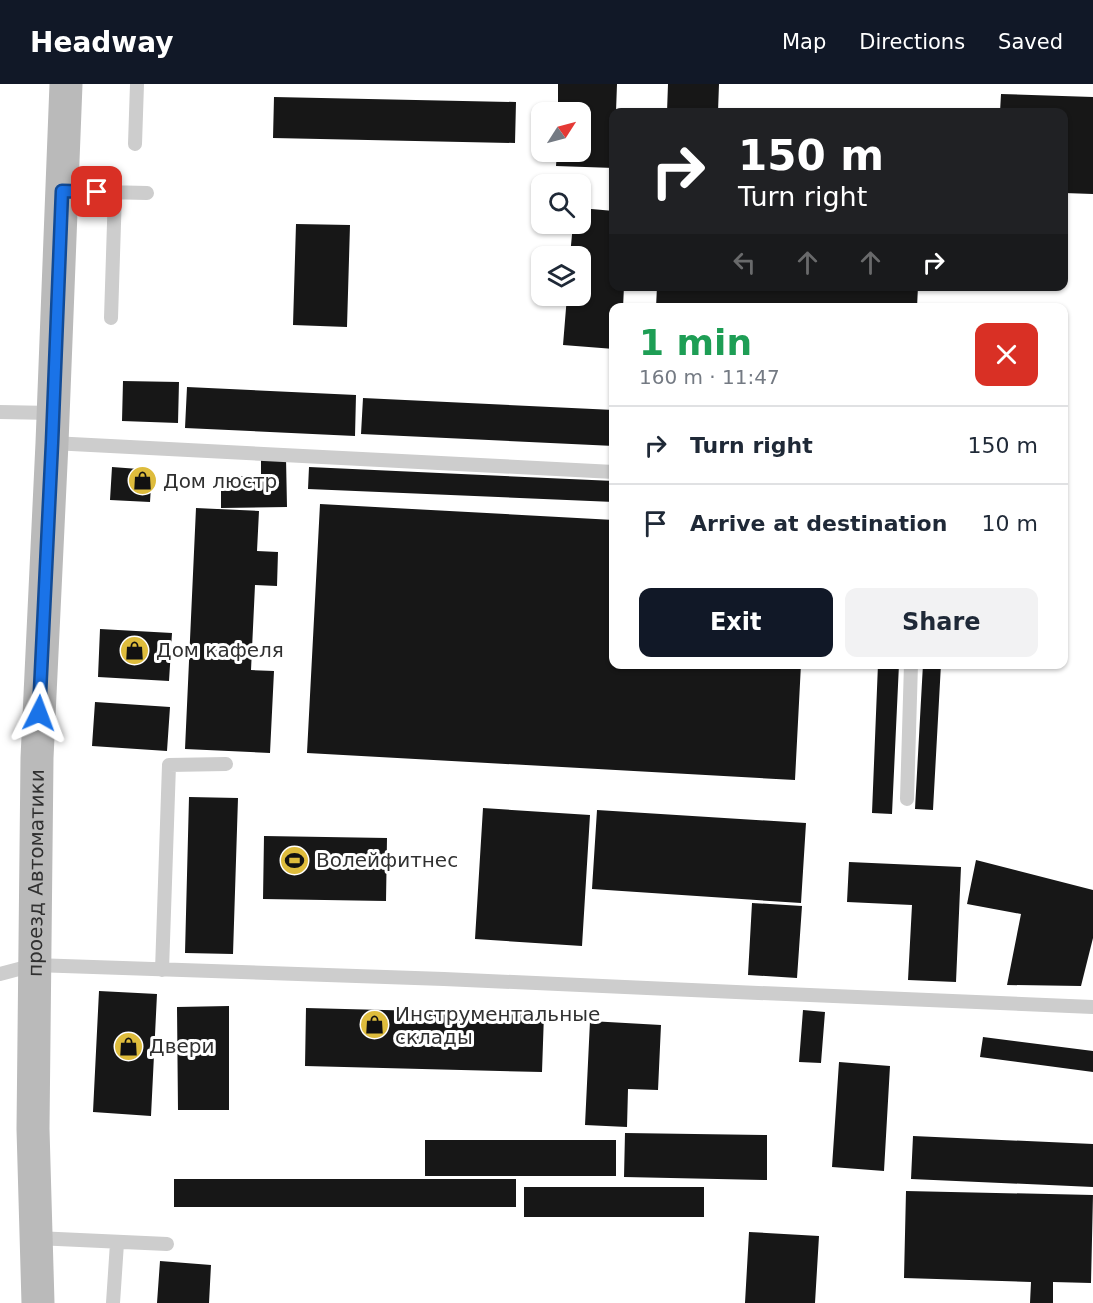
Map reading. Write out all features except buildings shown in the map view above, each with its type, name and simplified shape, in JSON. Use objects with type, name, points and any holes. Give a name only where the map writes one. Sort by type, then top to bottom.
[{"type":"main road","name":"проезд Автоматики","points":[[38,1303],[33,1129],[37,758],[66,84]]},
{"type":"lane","points":[[135,144],[137,84]]},
{"type":"lane","points":[[62,191],[147,193]]},
{"type":"lane","points":[[111,318],[115,192]]},
{"type":"lane","points":[[0,412],[53,428],[609,472]]},
{"type":"lane","points":[[907,798],[911,669]]},
{"type":"lane","points":[[162,970],[170,765],[226,764]]},
{"type":"lane","points":[[0,974],[34,965],[444,978],[1093,1007]]},
{"type":"lane","points":[[36,1238],[167,1244]]},
{"type":"lane","points":[[113,1303],[117,1243]]},
{"type":"place","name":"Дом люстр","points":[[142,481]]},
{"type":"place","name":"Дом кафеля","points":[[135,650]]},
{"type":"place","name":"Волейфитнес","points":[[295,860]]},
{"type":"place","name":"Инструментальные склады","points":[[374,1025]]},
{"type":"place","name":"Двери","points":[[128,1046]]},
{"type":"route","points":[[39,713],[62,191],[97,192]]}]
